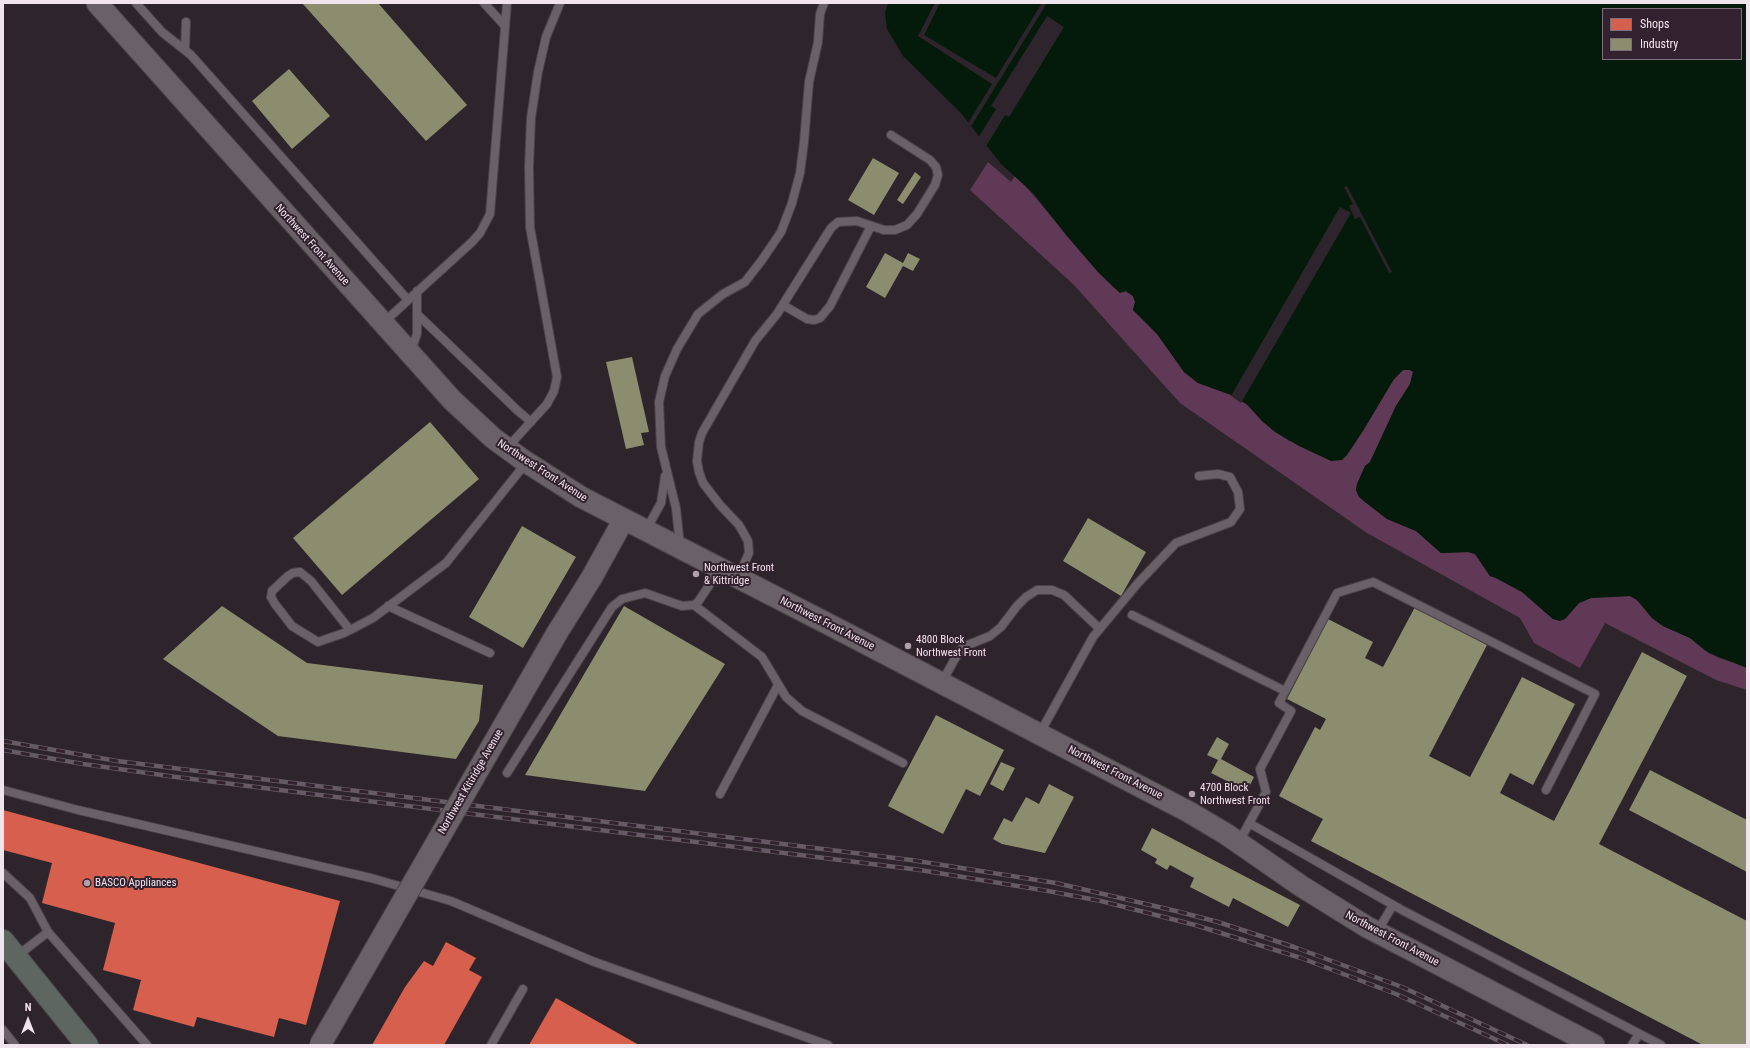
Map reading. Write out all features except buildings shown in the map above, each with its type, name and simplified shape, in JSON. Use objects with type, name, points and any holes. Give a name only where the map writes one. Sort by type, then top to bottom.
[{"type":"highway","points":[[7,947],[81,1043]]},
{"type":"main road","name":"Northwest Front Avenue","points":[[97,3],[383,324],[466,414],[506,448],[526,462],[581,497],[1170,802],[1239,843],[1307,890],[1377,932],[1594,1045]]},
{"type":"main road","name":"Northwest Kittridge Avenue","points":[[320,1045],[557,633],[592,577],[624,519]]},
{"type":"lane","points":[[136,3],[162,32],[191,55],[408,300]]},
{"type":"lane","points":[[484,3],[504,25]]},
{"type":"lane","points":[[383,324],[476,238],[490,214],[504,25],[507,3]]},
{"type":"lane","points":[[506,448],[547,404],[554,391],[557,377],[530,227],[529,167],[531,118],[538,72],[546,37],[560,3]]},
{"type":"lane","points":[[680,548],[676,508],[661,447],[659,402],[665,376],[677,349],[698,314],[723,294],[745,282],[781,232],[792,202],[800,173],[809,82],[818,42],[820,14],[824,3]]},
{"type":"lane","points":[[185,50],[186,22]]},
{"type":"lane","points":[[508,773],[612,607],[622,599],[645,593],[682,606],[694,605],[749,553],[748,540],[739,525],[720,505],[703,483],[697,461],[699,442],[707,423],[754,341],[778,314],[831,228],[838,222],[857,221],[884,230],[895,230],[906,224],[920,208],[935,185],[938,175],[936,167],[930,160],[891,135]]},
{"type":"lane","points":[[783,305],[807,319],[814,320],[820,318],[830,306],[871,226]]},
{"type":"lane","points":[[410,354],[416,340],[418,314],[417,292]]},
{"type":"lane","points":[[418,314],[531,422]]},
{"type":"lane","points":[[350,630],[311,581],[300,572],[288,576],[272,592],[272,597],[275,604],[292,626],[318,642],[350,630],[373,618],[446,563],[526,462]]},
{"type":"lane","points":[[646,531],[661,502],[665,486],[665,467]]},
{"type":"lane","points":[[1040,734],[1093,637],[1138,583],[1176,543],[1231,522],[1240,509],[1238,492],[1230,477],[1218,474],[1199,476]]},
{"type":"lane","points":[[1239,843],[1266,792],[1260,769],[1291,711],[1279,703],[1285,691],[1337,593],[1373,582],[1596,694],[1546,790]]},
{"type":"lane","points":[[942,683],[957,655],[964,647],[990,636],[1001,627],[1026,597],[1037,590],[1052,590],[1064,595],[1100,629]]},
{"type":"lane","points":[[694,605],[762,657],[786,697],[802,711],[903,763]]},
{"type":"lane","points":[[388,606],[490,653]]},
{"type":"lane","points":[[1132,615],[1285,691]]},
{"type":"lane","points":[[720,794],[778,685]]},
{"type":"lane","points":[[3,790],[78,810],[371,878],[451,900],[592,961],[828,1045]]},
{"type":"lane","points":[[1249,823],[1393,905],[1660,1045]]},
{"type":"lane","points":[[3,873],[30,898],[48,932],[147,1045]]},
{"type":"lane","points":[[1377,932],[1393,905]]},
{"type":"lane","points":[[7,947],[48,932]]},
{"type":"lane","points":[[491,1045],[523,989]]},
{"type":"lane","points":[[3,1030],[15,1045]]},
{"type":"lane","points":[[1632,1045],[1639,1034]]},
{"type":"shaded area","points":[[888,3],[1747,3],[1747,668],[1709,653],[1690,638],[1663,626],[1652,618],[1637,600],[1630,596],[1591,598],[1579,603],[1565,619],[1560,621],[1553,619],[1522,592],[1490,576],[1475,554],[1468,552],[1441,553],[1416,531],[1387,519],[1359,497],[1356,490],[1357,484],[1365,466],[1370,462],[1396,406],[1410,384],[1413,372],[1410,370],[1403,370],[1394,379],[1347,455],[1342,460],[1331,461],[1299,446],[1275,432],[1262,421],[1248,405],[1234,396],[1198,383],[1184,372],[1157,334],[1133,310],[1135,302],[1133,296],[1126,291],[1120,293],[1098,272],[1066,235],[1034,194],[1001,164],[960,112],[903,56],[887,29],[885,13]]},
{"type":"shaded area","points":[[988,162],[1011,182],[1015,176],[1023,183],[1098,272],[1114,288],[1125,291],[1133,296],[1135,302],[1133,310],[1157,334],[1184,372],[1198,383],[1234,396],[1247,405],[1262,421],[1289,441],[1353,446],[1394,379],[1403,370],[1410,370],[1413,372],[1410,384],[1396,406],[1370,462],[1365,466],[1357,484],[1356,490],[1359,497],[1387,519],[1416,531],[1441,553],[1468,552],[1475,554],[1490,576],[1522,592],[1553,619],[1565,619],[1579,603],[1591,598],[1630,596],[1637,600],[1652,618],[1663,626],[1690,638],[1704,650],[1719,658],[1747,668],[1747,690],[1716,680],[1605,623],[1580,668],[1534,643],[1520,618],[1367,533],[1180,403],[1074,285],[970,190]]},
{"type":"pier","points":[[935,3],[940,3],[924,35],[996,78],[1042,3],[1047,3],[970,128],[967,125],[992,84],[918,36]]},
{"type":"pier","points":[[1047,16],[1064,27],[1009,117],[1005,115],[985,148],[978,138],[996,109],[991,106]]},
{"type":"pier","points":[[1347,186],[1392,272],[1389,273],[1360,217],[1355,219],[1349,206],[1353,204],[1344,187]]},
{"type":"pier","points":[[1340,207],[1351,213],[1241,403],[1231,396]]},
{"type":"railway","points":[[3,741],[117,761],[911,860],[1056,883],[1218,922],[1294,947],[1402,987],[1527,1045]]},
{"type":"railway","points":[[3,750],[83,764],[176,777],[920,870],[1101,901],[1195,925],[1301,958],[1396,994],[1508,1045]]},
{"type":"place","name":"Northwest Front & Kittridge","points":[[696,574]]},
{"type":"place","name":"4800 Block Northwest Front","points":[[908,646]]},
{"type":"place","name":"4700 Block Northwest Front","points":[[1192,794]]},
{"type":"place","name":"BASCO Appliances","points":[[87,883]]}]
